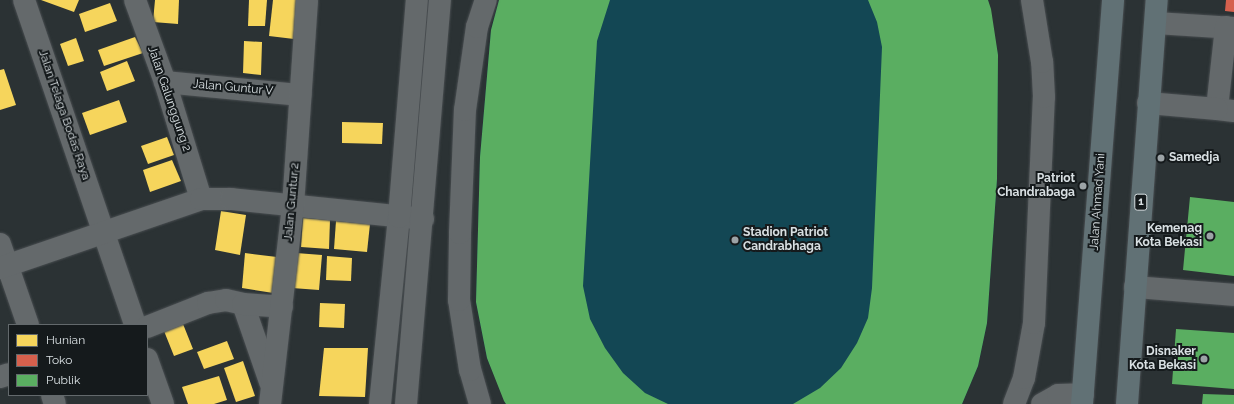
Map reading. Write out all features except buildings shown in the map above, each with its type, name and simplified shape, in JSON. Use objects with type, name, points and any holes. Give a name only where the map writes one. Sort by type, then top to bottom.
[{"type":"highway","name":"Jalan Ahmad Yani","points":[[1083,399],[1113,0]]},
{"type":"highway","name":"1","points":[[1127,404],[1148,103],[1158,0]]},
{"type":"street","name":"Jalan Telaga Bodas Raya","points":[[24,0],[135,324]]},
{"type":"street","name":"Jalan Galunggung 2","points":[[135,0],[165,82],[201,198]]},
{"type":"street","name":"Jalan Guntur 2","points":[[271,396],[293,206],[308,0]]},
{"type":"street","points":[[380,404],[399,217],[416,0]]},
{"type":"street","points":[[406,404],[423,219],[440,0]]},
{"type":"street","points":[[480,404],[470,370],[459,300],[465,110],[477,27],[486,0]]},
{"type":"street","points":[[1014,404],[1024,378],[1034,323],[1044,97],[1042,62],[1032,0]]},
{"type":"street","points":[[1148,103],[1225,110],[1230,28],[1156,23]]},
{"type":"street","name":"Jalan Guntur V","points":[[165,82],[300,95]]},
{"type":"street","points":[[4,267],[201,198],[423,219]]},
{"type":"street","points":[[0,244],[4,267],[28,324]]},
{"type":"street","points":[[1135,287],[1234,295]]},
{"type":"street","points":[[148,326],[208,303],[226,300],[244,304],[282,307]]},
{"type":"street","points":[[244,304],[271,396]]},
{"type":"street","points":[[148,362],[163,404]]},
{"type":"street","points":[[1042,404],[1058,395],[1083,399]]},
{"type":"shaded area","name":"Stadion Patriot Candrabhaga","points":[[499,0],[988,0],[998,55],[997,179],[987,323],[978,366],[962,404],[506,404],[487,358],[476,302],[480,157],[491,30]]},
{"type":"place","name":"Samedja","points":[[1161,158]]},
{"type":"place","name":"Patriot Chandrabaga","points":[[1083,186]]},
{"type":"place","name":"Kemenag Kota Bekasi","points":[[1210,236]]},
{"type":"place","name":"Stadion Patriot Candrabhaga","points":[[735,240]]},
{"type":"place","name":"Disnaker Kota Bekasi","points":[[1204,359]]}]
